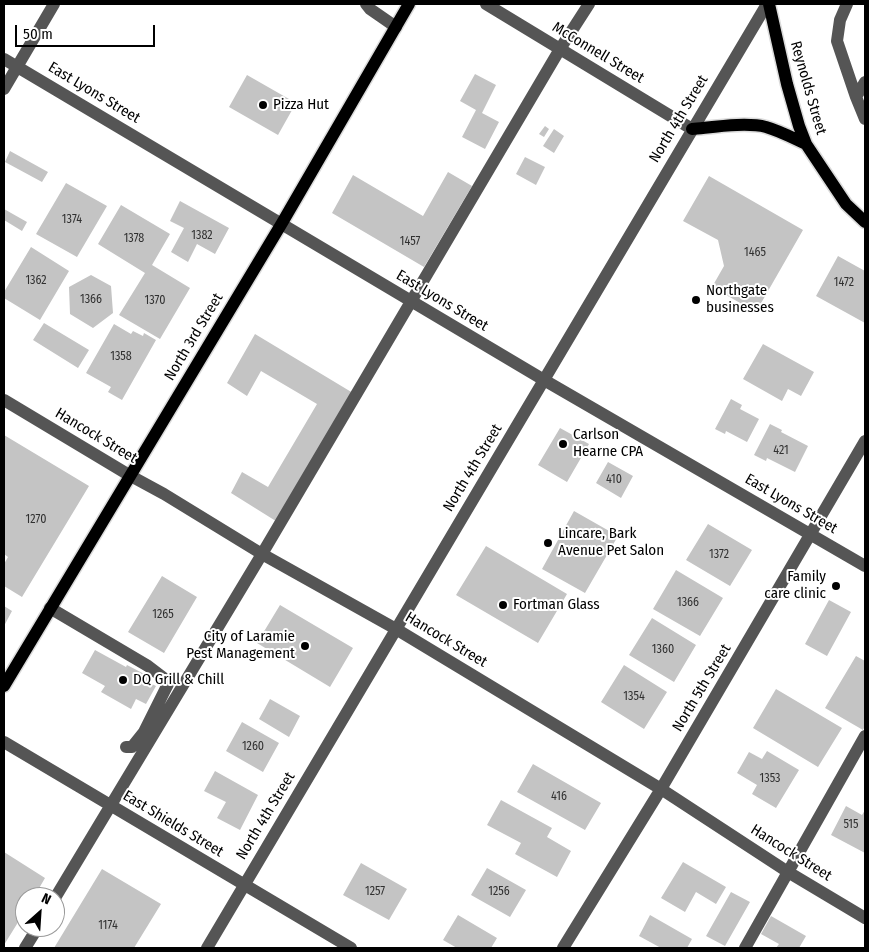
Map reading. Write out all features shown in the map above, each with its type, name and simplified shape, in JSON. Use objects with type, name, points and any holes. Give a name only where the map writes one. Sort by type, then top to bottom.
[{"type":"main road","name":"North 3rd Street","points":[[4,686],[282,223],[409,4]]},
{"type":"main road","name":"Reynolds Street","points":[[768,4],[787,84],[806,144],[846,204],[865,222]]},
{"type":"main road","points":[[692,129],[737,125],[764,127],[788,135],[806,144]]},
{"type":"street","points":[[4,89],[54,4]]},
{"type":"street","points":[[366,4],[370,9],[396,27]]},
{"type":"street","name":"McConnell Street","points":[[486,4],[692,129]]},
{"type":"street","points":[[62,887],[412,302],[560,49],[589,4]]},
{"type":"street","name":"North 4th Street","points":[[207,948],[768,4]]},
{"type":"street","points":[[847,4],[840,20],[837,41],[865,119]]},
{"type":"street","name":"East Lyons Street","points":[[4,59],[544,380],[865,566]]},
{"type":"street","points":[[856,97],[865,82]]},
{"type":"street","name":"Hancock Street","points":[[4,400],[262,554],[396,629],[661,789],[788,872],[865,918]]},
{"type":"street","name":"North 5th Street","points":[[563,948],[661,789],[865,442]]},
{"type":"street","points":[[50,608],[148,666],[168,684],[144,732],[132,747],[126,747]]},
{"type":"street","points":[[745,948],[865,736]]},
{"type":"street","name":"East Shields Street","points":[[4,742],[351,948]]},
{"type":"street","points":[[25,948],[32,937]]},
{"type":"building","points":[[475,74],[496,85],[482,113],[499,122],[485,149],[462,137],[476,110],[460,101]]},
{"type":"building","name":"Pizza Hut","points":[[247,75],[296,103],[278,135],[229,107]]},
{"type":"building","points":[[545,126],[549,129],[544,137],[539,134]]},
{"type":"building","points":[[554,129],[564,136],[554,153],[543,146]]},
{"type":"building","points":[[10,151],[48,172],[42,182],[5,162]]},
{"type":"building","points":[[525,157],[545,167],[536,185],[516,174]]},
{"type":"building","points":[[448,172],[472,186],[424,267],[332,213],[353,175],[423,216]]},
{"type":"building","points":[[709,176],[803,230],[756,312],[712,287],[724,266],[718,240],[683,221]]},
{"type":"building","points":[[66,183],[107,206],[77,257],[36,234]]},
{"type":"building","points":[[180,201],[229,228],[215,254],[197,244],[188,262],[171,252],[184,228],[170,221]]},
{"type":"building","points":[[121,205],[170,234],[152,265],[190,288],[160,339],[119,315],[145,273],[98,244]]},
{"type":"building","points":[[4,209],[27,222],[22,231],[4,220]]},
{"type":"building","points":[[31,247],[69,271],[40,320],[4,298],[4,292]]},
{"type":"building","points":[[838,256],[865,271],[865,323],[816,296]]},
{"type":"building","points":[[91,275],[111,286],[113,313],[93,328],[70,314],[69,287]]},
{"type":"building","points":[[44,323],[89,350],[78,368],[33,340]]},
{"type":"building","points":[[114,324],[131,334],[133,331],[143,336],[144,333],[156,340],[122,400],[108,392],[111,387],[86,373]]},
{"type":"building","points":[[255,334],[353,393],[279,523],[231,493],[242,472],[268,487],[317,404],[261,371],[247,396],[227,383]]},
{"type":"building","points":[[763,344],[814,372],[801,396],[788,389],[782,401],[743,379]]},
{"type":"building","points":[[731,399],[742,405],[740,409],[759,419],[747,442],[726,431],[725,434],[715,429]]},
{"type":"building","points":[[770,424],[808,446],[795,472],[767,458],[766,461],[754,455]]},
{"type":"building","points":[[560,428],[589,444],[567,482],[538,465]]},
{"type":"building","points":[[4,435],[89,486],[22,597],[4,586],[4,564],[8,557],[4,554]]},
{"type":"building","points":[[608,462],[633,476],[621,498],[596,483]]},
{"type":"building","points":[[574,511],[618,536],[585,593],[542,569]]},
{"type":"building","points":[[708,524],[752,550],[730,586],[686,560]]},
{"type":"building","points":[[486,546],[567,594],[538,643],[456,595]]},
{"type":"building","points":[[676,570],[723,598],[700,636],[653,609]]},
{"type":"building","points":[[162,576],[197,597],[164,653],[128,632]]},
{"type":"building","points":[[829,600],[851,612],[827,656],[805,644]]},
{"type":"building","name":"City of Laramie Pest Management","points":[[280,605],[353,648],[330,687],[257,643]]},
{"type":"building","points":[[4,606],[12,611],[4,626]]},
{"type":"building","points":[[652,618],[696,645],[674,682],[629,655]]},
{"type":"building","name":"DQ Grill & Chill","points":[[95,650],[126,667],[127,665],[152,678],[150,683],[156,686],[146,704],[136,699],[131,709],[101,692],[105,686],[82,673]]},
{"type":"building","points":[[856,656],[865,661],[865,726],[863,730],[825,708]]},
{"type":"building","points":[[624,665],[667,692],[644,729],[601,702]]},
{"type":"building","points":[[776,689],[842,728],[818,767],[753,728]]},
{"type":"building","points":[[270,699],[300,716],[289,737],[259,719]]},
{"type":"building","points":[[242,722],[279,743],[263,772],[226,751]]},
{"type":"building","points":[[767,751],[799,770],[776,808],[752,794],[757,785],[737,773],[749,752],[762,759]]},
{"type":"building","points":[[533,764],[601,803],[585,830],[517,792]]},
{"type":"building","points":[[215,771],[258,795],[240,830],[217,818],[226,802],[204,791]]},
{"type":"building","points":[[501,800],[552,828],[547,837],[571,851],[557,877],[515,854],[521,843],[487,825]]},
{"type":"building","points":[[846,806],[862,815],[865,810],[865,853],[831,835]]},
{"type":"building","points":[[4,852],[45,878],[40,887],[15,887],[15,927],[4,945]]},
{"type":"building","points":[[683,862],[726,887],[716,904],[696,892],[685,912],[661,898]]},
{"type":"building","points":[[361,863],[407,889],[389,920],[343,895]]},
{"type":"building","points":[[487,868],[526,890],[510,917],[471,895]]},
{"type":"building","points":[[102,869],[161,904],[134,948],[54,948],[61,937],[65,937],[65,930]]},
{"type":"building","points":[[731,892],[750,902],[725,946],[706,936]]},
{"type":"building","points":[[458,915],[497,938],[491,948],[457,948],[443,940]]},
{"type":"building","points":[[650,915],[692,939],[687,948],[661,948],[639,936]]},
{"type":"building","points":[[771,916],[806,936],[799,948],[776,948],[779,944],[761,934]]},
{"type":"place","name":"Pizza Hut","points":[[263,105]]},
{"type":"place","name":"Northgate businesses","points":[[696,300]]},
{"type":"place","name":"Carlson Hearne CPA","points":[[563,444]]},
{"type":"place","name":"Lincare, Bark Avenue Pet Salon","points":[[548,543]]},
{"type":"place","name":"Family care clinic","points":[[836,586]]},
{"type":"place","name":"Fortman Glass","points":[[503,605]]},
{"type":"place","name":"City of Laramie Pest Management","points":[[305,646]]},
{"type":"place","name":"DQ Grill & Chill","points":[[123,680]]}]
